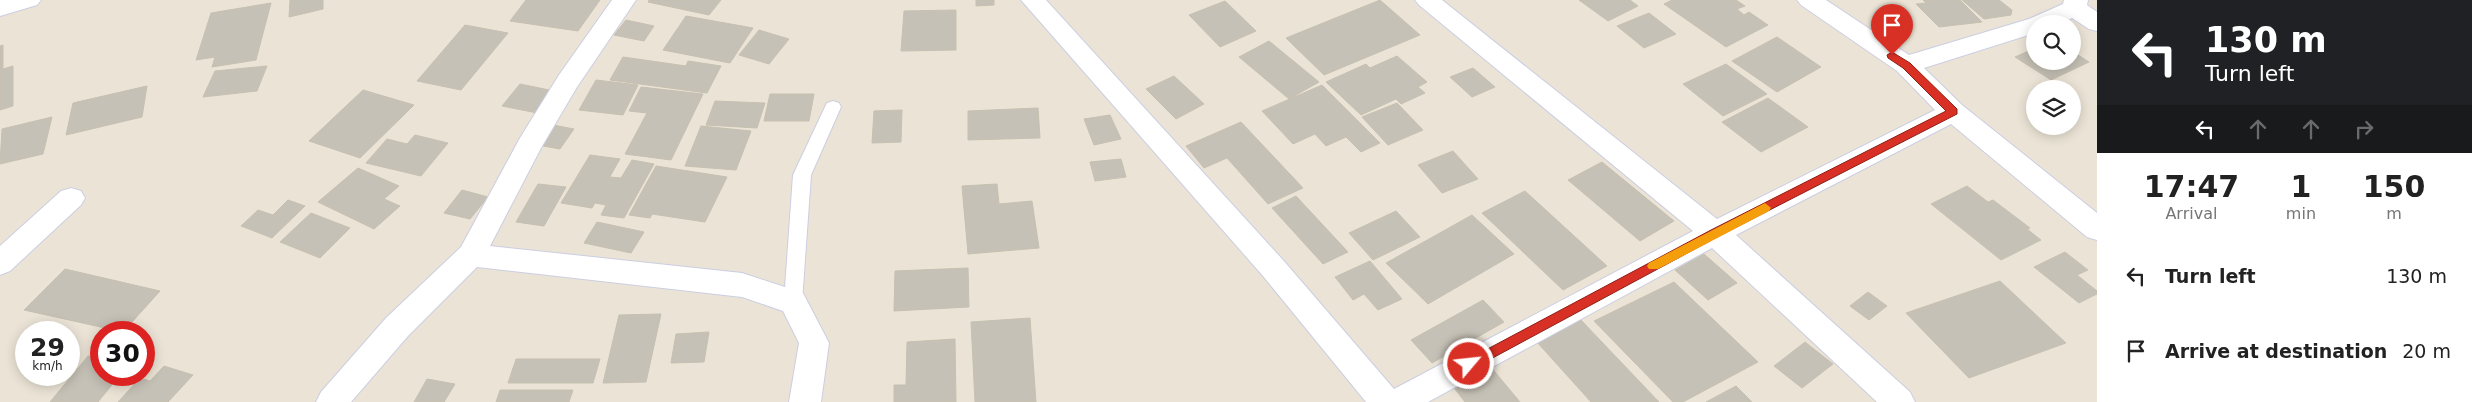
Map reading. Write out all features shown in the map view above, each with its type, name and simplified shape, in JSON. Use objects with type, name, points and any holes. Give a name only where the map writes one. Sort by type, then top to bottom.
[{"type":"street","points":[[0,8],[29,0]]},
{"type":"street","points":[[332,402],[356,387],[397,327],[472,255],[529,145],[568,81],[624,0]]},
{"type":"street","points":[[1033,0],[1273,268],[1385,402]]},
{"type":"street","points":[[1428,0],[1715,233],[1899,402]]},
{"type":"street","points":[[1810,0],[1906,65],[1953,112],[2097,229]]},
{"type":"street","points":[[2054,15],[2075,4],[2097,23]]},
{"type":"street","points":[[1906,65],[2026,27]]},
{"type":"street","points":[[1399,402],[1715,233],[1953,112]]},
{"type":"street","points":[[0,263],[71,198]]},
{"type":"street","points":[[472,255],[742,285],[793,302],[814,343],[804,402]]},
{"type":"lane","points":[[793,302],[802,175],[833,107]]},
{"type":"building","points":[[290,0],[323,0],[323,9],[289,17]]},
{"type":"building","points":[[526,0],[600,0],[578,31],[510,21]]},
{"type":"building","points":[[649,0],[721,0],[709,15],[648,2]]},
{"type":"building","points":[[976,0],[994,0],[994,5],[976,6]]},
{"type":"building","points":[[1380,0],[1420,35],[1324,75],[1286,38]]},
{"type":"building","points":[[1579,0],[1630,0],[1638,6],[1608,21]]},
{"type":"building","points":[[1672,0],[1736,0],[1745,6],[1737,9],[1744,15],[1749,12],[1768,25],[1726,47],[1664,4]]},
{"type":"building","points":[[1923,0],[1960,0],[1982,22],[1939,27],[1916,4],[1926,3]]},
{"type":"building","points":[[1962,0],[1999,0],[2012,10],[2011,15],[1984,19]]},
{"type":"building","points":[[1225,1],[1256,31],[1220,47],[1189,15]]},
{"type":"building","points":[[271,3],[256,60],[212,67],[215,57],[196,60],[211,13]]},
{"type":"building","points":[[956,10],[956,50],[901,51],[904,11]]},
{"type":"building","points":[[1649,13],[1676,34],[1644,48],[1617,26]]},
{"type":"building","points":[[686,16],[753,28],[730,63],[663,50]]},
{"type":"building","points":[[626,20],[654,26],[644,41],[614,35]]},
{"type":"building","points":[[465,25],[508,33],[461,90],[417,81]]},
{"type":"building","points":[[759,30],[789,39],[769,64],[739,55]]},
{"type":"building","points":[[1777,37],[1821,67],[1777,92],[1732,61]]},
{"type":"building","points":[[1269,41],[1319,82],[1289,99],[1239,57]]},
{"type":"building","points":[[3,45],[3,69],[13,66],[13,106],[0,110],[0,46]]},
{"type":"building","points":[[2026,52],[2026,64],[2015,57]]},
{"type":"building","points":[[1397,56],[1427,82],[1418,87],[1425,93],[1401,104],[1396,99],[1361,115],[1326,82],[1366,64],[1370,68]]},
{"type":"building","points":[[623,57],[686,66],[688,61],[721,66],[707,93],[610,80]]},
{"type":"building","points":[[2081,57],[2089,62],[2081,66]]},
{"type":"building","points":[[1726,64],[1767,94],[1723,116],[1683,84]]},
{"type":"building","points":[[267,66],[257,91],[203,97],[215,71]]},
{"type":"building","points":[[1473,68],[1495,87],[1472,97],[1450,77]]},
{"type":"building","points":[[2035,70],[2072,70],[2051,80]]},
{"type":"building","points":[[1174,76],[1204,104],[1176,119],[1146,89]]},
{"type":"building","points":[[596,80],[638,85],[623,115],[579,110]]},
{"type":"building","points":[[520,84],[554,91],[537,113],[502,106]]},
{"type":"building","points":[[1322,85],[1380,143],[1361,152],[1346,137],[1326,146],[1315,134],[1293,144],[1262,111]]},
{"type":"building","points":[[147,86],[142,117],[66,135],[73,103]]},
{"type":"building","points":[[641,87],[703,94],[671,160],[625,154],[647,113],[629,111]]},
{"type":"building","points":[[363,90],[414,105],[360,158],[309,141]]},
{"type":"building","points":[[770,94],[814,94],[809,121],[764,121]]},
{"type":"building","points":[[1768,98],[1808,127],[1761,152],[1722,122]]},
{"type":"building","points":[[715,101],[765,103],[757,128],[706,125]]},
{"type":"building","points":[[1397,103],[1423,130],[1388,145],[1362,117]]},
{"type":"building","points":[[1038,108],[1040,138],[968,140],[968,111]]},
{"type":"building","points":[[902,110],[901,142],[872,143],[874,111]]},
{"type":"building","points":[[1110,115],[1121,139],[1094,145],[1084,119]]},
{"type":"building","points":[[52,117],[43,154],[0,164],[2,129]]},
{"type":"building","points":[[1241,122],[1303,188],[1268,204],[1227,158],[1204,168],[1186,146]]},
{"type":"building","points":[[553,125],[574,129],[560,149],[538,145]]},
{"type":"building","points":[[701,126],[751,131],[736,170],[685,166]]},
{"type":"building","points":[[415,135],[448,143],[421,176],[366,163],[387,139],[407,144]]},
{"type":"building","points":[[1453,151],[1478,179],[1442,193],[1418,165]]},
{"type":"building","points":[[590,155],[620,159],[592,208],[561,203]]},
{"type":"building","points":[[1121,159],[1126,177],[1095,181],[1090,162]]},
{"type":"building","points":[[632,160],[654,164],[624,218],[601,215],[606,205],[595,203],[610,177],[621,178]]},
{"type":"building","points":[[1602,162],[1674,221],[1640,241],[1568,180]]},
{"type":"building","points":[[656,166],[727,177],[705,222],[652,214],[650,218],[629,215]]},
{"type":"building","points":[[358,168],[399,186],[384,199],[400,206],[374,229],[318,202]]},
{"type":"building","points":[[538,184],[566,187],[544,226],[516,222]]},
{"type":"building","points":[[997,184],[999,204],[1032,201],[1039,248],[968,254],[962,186]]},
{"type":"building","points":[[1967,186],[1988,202],[1993,200],[2030,228],[2027,229],[2041,240],[2001,260],[1931,204]]},
{"type":"building","points":[[462,190],[488,197],[470,219],[444,213]]},
{"type":"building","points":[[1525,191],[1607,266],[1563,290],[1482,213]]},
{"type":"building","points":[[1296,196],[1348,252],[1323,264],[1272,208]]},
{"type":"building","points":[[288,200],[305,206],[272,238],[241,226],[258,210],[273,215]]},
{"type":"building","points":[[1396,211],[1420,237],[1373,260],[1349,233]]},
{"type":"building","points":[[311,213],[350,228],[320,258],[280,242]]},
{"type":"building","points":[[1472,215],[1514,254],[1428,304],[1386,263]]},
{"type":"building","points":[[597,222],[644,232],[631,253],[584,243]]},
{"type":"building","points":[[2065,252],[2088,270],[2077,275],[2097,291],[2097,294],[2079,303],[2034,267]]},
{"type":"building","points":[[1704,254],[1737,283],[1708,300],[1675,270]]},
{"type":"building","points":[[1370,261],[1402,299],[1378,310],[1364,294],[1353,300],[1335,277]]},
{"type":"building","points":[[968,268],[969,307],[894,311],[895,271]]},
{"type":"building","points":[[65,269],[160,291],[133,321],[90,321],[90,325],[24,310]]},
{"type":"building","points":[[2000,281],[2066,343],[1969,378],[1906,313]]},
{"type":"building","points":[[1674,282],[1758,362],[1683,402],[1673,402],[1594,321]]},
{"type":"building","points":[[1868,292],[1887,306],[1869,320],[1850,306]]},
{"type":"building","points":[[1483,300],[1504,322],[1432,363],[1411,340]]},
{"type":"building","points":[[661,314],[646,382],[603,383],[619,315]]},
{"type":"building","points":[[1030,318],[1036,402],[975,402],[971,322]]},
{"type":"building","points":[[1580,319],[1659,402],[1591,402],[1536,341]]},
{"type":"building","points":[[709,332],[704,362],[671,363],[676,334]]},
{"type":"building","points":[[955,339],[956,402],[894,402],[894,385],[906,385],[907,342]]},
{"type":"building","points":[[1805,342],[1833,364],[1802,388],[1774,366]]},
{"type":"building","points":[[88,356],[90,356],[90,386],[111,386],[98,402],[50,402],[63,386],[80,386],[80,366]]},
{"type":"building","points":[[516,359],[600,359],[593,383],[508,383]]},
{"type":"building","points":[[164,366],[193,375],[168,402],[118,402],[133,386],[155,386],[155,376]]},
{"type":"building","points":[[1490,366],[1520,402],[1465,402],[1451,384]]},
{"type":"building","points":[[427,379],[455,384],[444,402],[414,402]]},
{"type":"building","points":[[1736,386],[1752,402],[1706,402]]},
{"type":"building","points":[[500,390],[573,390],[569,402],[496,402]]},
{"type":"slow traffic","points":[[1653,266],[1765,208]]},
{"type":"route","points":[[1469,364],[1715,233],[1953,112],[1906,65],[1892,55]]}]
